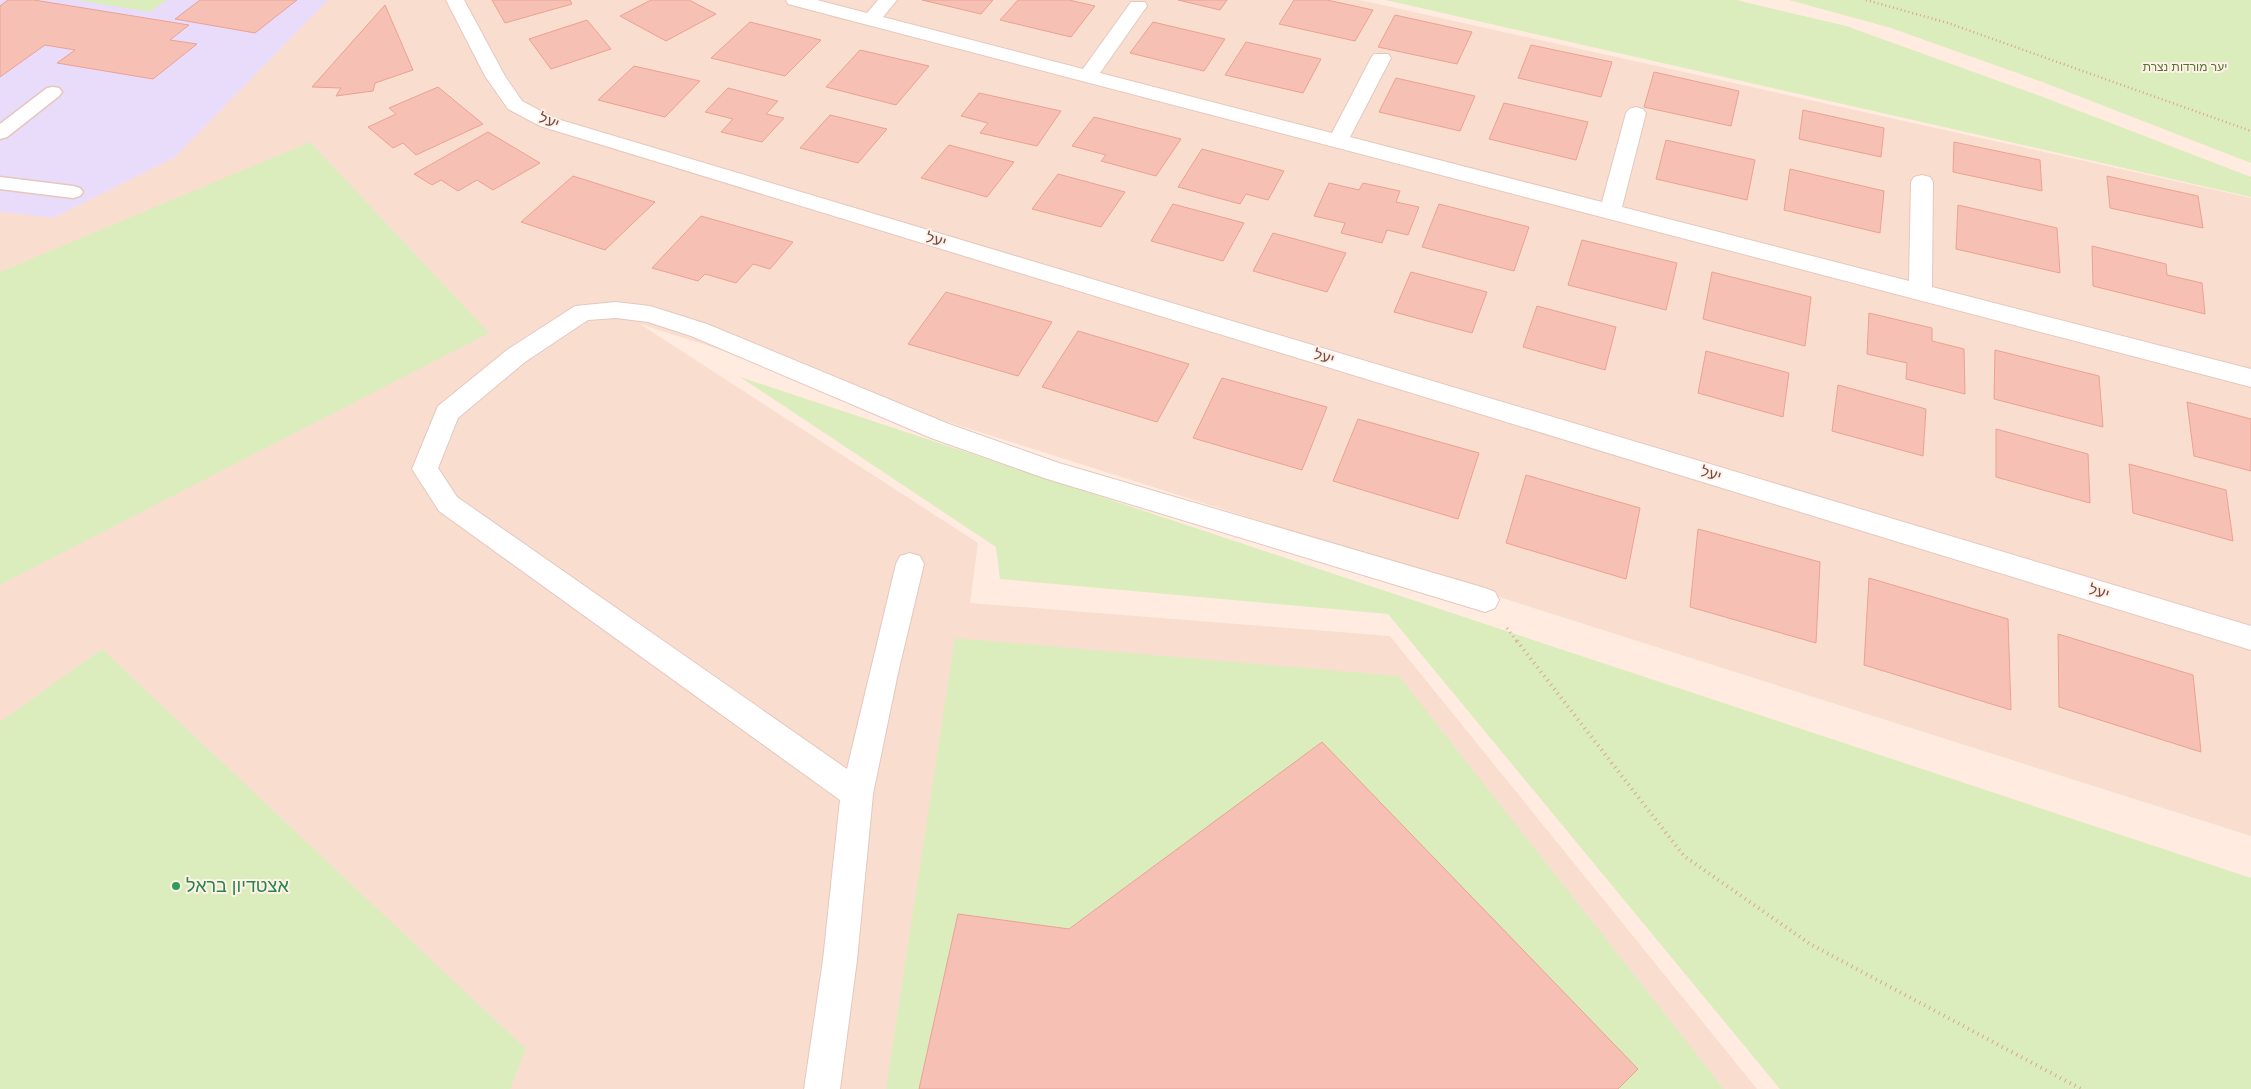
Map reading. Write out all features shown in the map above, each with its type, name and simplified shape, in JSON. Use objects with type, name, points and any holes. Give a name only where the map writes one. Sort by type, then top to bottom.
[{"type":"street","name":"יעל","points":[[454,0],[495,76],[516,105],[547,122],[2251,638]]},
{"type":"street","points":[[795,0],[2251,378]]},
{"type":"street","points":[[871,20],[888,0]]},
{"type":"street","points":[[1088,76],[1138,6]]},
{"type":"street","points":[[1338,141],[1381,58]]},
{"type":"street","points":[[1610,212],[1636,113]]},
{"type":"street","points":[[1920,292],[1922,182]]},
{"type":"street","points":[[857,794],[448,504],[426,469],[447,413],[516,356],[583,312],[616,310],[650,314],[699,330],[940,431],[1053,471],[1485,600]]},
{"type":"street","points":[[822,1089],[840,960],[857,794],[883,673],[910,564]]},
{"type":"lane","points":[[0,133],[53,92]]},
{"type":"lane","points":[[0,183],[72,192]]},
{"type":"path","points":[[1866,0],[1948,23],[2251,131]]},
{"type":"path","points":[[1485,600],[1684,856],[1810,944],[2080,1089]]},
{"type":"shaded area","points":[[0,0],[1360,0],[2251,198],[2251,836],[640,324],[978,543],[970,603],[1390,636],[1757,1089],[0,1089]]},
{"type":"shaded area","points":[[0,0],[328,0],[175,157],[53,218],[0,212]]},
{"type":"green space","points":[[77,0],[167,0],[150,12]]},
{"type":"green space","points":[[1386,0],[1736,0],[1846,26],[2043,97],[2251,177],[2251,197]]},
{"type":"green space","name":"יער מורדות נצרת","points":[[1789,0],[2251,0],[2251,163],[2045,83],[1891,28]]},
{"type":"green space","points":[[310,142],[489,333],[0,585],[0,272]]},
{"type":"green space","points":[[740,377],[2251,878],[2251,1089],[1780,1089],[1388,614],[1000,579],[996,547]]},
{"type":"green space","points":[[955,638],[1399,676],[1724,1089],[886,1089]]},
{"type":"green space","name":"אצטדיון בראל","points":[[102,649],[526,1049],[510,1089],[0,1089],[0,722]]},
{"type":"building","points":[[8,0],[34,0],[189,25],[170,40],[197,44],[153,79],[57,63],[75,50],[45,45],[0,77],[0,6]]},
{"type":"building","points":[[200,0],[297,0],[255,33],[175,19]]},
{"type":"building","points":[[492,0],[570,0],[572,4],[505,23]]},
{"type":"building","points":[[651,0],[689,0],[716,14],[666,41],[620,16]]},
{"type":"building","points":[[922,0],[993,0],[981,14]]},
{"type":"building","points":[[1018,0],[1069,0],[1095,6],[1071,37],[1000,20]]},
{"type":"building","points":[[1178,0],[1227,0],[1220,10]]},
{"type":"building","points":[[1294,0],[1327,0],[1373,10],[1355,41],[1279,24]]},
{"type":"building","points":[[385,5],[413,70],[375,83],[373,91],[336,96],[341,88],[312,87]]},
{"type":"building","points":[[1395,15],[1472,32],[1457,64],[1378,47]]},
{"type":"building","points":[[587,20],[611,49],[551,69],[529,39]]},
{"type":"building","points":[[750,22],[821,40],[785,76],[711,58]]},
{"type":"building","points":[[1153,22],[1225,39],[1204,71],[1130,53]]},
{"type":"building","points":[[1246,42],[1321,59],[1303,93],[1225,75]]},
{"type":"building","points":[[1531,45],[1612,62],[1601,97],[1518,78]]},
{"type":"building","points":[[860,50],[929,66],[896,105],[826,87]]},
{"type":"building","points":[[634,66],[700,81],[665,117],[598,100]]},
{"type":"building","points":[[1654,72],[1739,91],[1731,126],[1644,107]]},
{"type":"building","points":[[1396,78],[1475,96],[1460,131],[1379,112]]},
{"type":"building","points":[[438,87],[483,124],[416,155],[403,143],[393,148],[368,127],[396,114],[389,108]]},
{"type":"building","points":[[728,88],[778,101],[766,114],[784,118],[762,142],[721,132],[733,119],[705,112]]},
{"type":"building","points":[[979,93],[1061,111],[1037,146],[980,133],[988,123],[961,116]]},
{"type":"building","points":[[1504,103],[1588,122],[1576,160],[1489,139]]},
{"type":"building","points":[[1803,110],[1884,128],[1881,157],[1799,139]]},
{"type":"building","points":[[830,115],[887,129],[858,163],[800,148]]},
{"type":"building","points":[[1094,117],[1181,139],[1156,176],[1101,161],[1106,155],[1072,146]]},
{"type":"building","points":[[488,132],[540,163],[493,190],[477,180],[458,191],[441,180],[432,185],[414,174]]},
{"type":"building","points":[[1666,140],[1755,160],[1747,200],[1656,179]]},
{"type":"building","points":[[1954,142],[2040,160],[2042,191],[1953,172]]},
{"type":"building","points":[[949,145],[1014,162],[987,197],[921,178]]},
{"type":"building","points":[[1202,149],[1284,171],[1268,200],[1246,194],[1240,204],[1178,187]]},
{"type":"building","points":[[1790,169],[1884,191],[1880,233],[1784,210]]},
{"type":"building","points":[[1058,174],[1125,192],[1101,227],[1032,209]]},
{"type":"building","points":[[573,176],[655,202],[605,250],[521,222]]},
{"type":"building","points":[[2107,176],[2198,196],[2203,228],[2110,208]]},
{"type":"building","points":[[1329,183],[1359,190],[1363,183],[1400,191],[1396,202],[1419,207],[1408,235],[1387,230],[1382,243],[1341,233],[1345,223],[1314,216]]},
{"type":"building","points":[[1173,204],[1244,223],[1223,261],[1151,241]]},
{"type":"building","points":[[1439,204],[1529,227],[1514,271],[1422,247]]},
{"type":"building","points":[[1958,205],[2057,228],[2060,273],[1956,249]]},
{"type":"building","points":[[701,216],[793,242],[770,269],[753,264],[736,283],[705,274],[698,281],[652,268]]},
{"type":"building","points":[[1273,233],[1346,253],[1327,292],[1253,271]]},
{"type":"building","points":[[1582,240],[1677,263],[1666,310],[1568,285]]},
{"type":"building","points":[[2092,246],[2166,264],[2167,275],[2202,283],[2205,314],[2093,286]]},
{"type":"building","points":[[1411,272],[1487,292],[1472,333],[1394,312]]},
{"type":"building","points":[[1712,272],[1811,297],[1805,346],[1703,319]]},
{"type":"building","points":[[946,292],[1052,322],[1018,376],[908,344]]},
{"type":"building","points":[[1537,306],[1616,327],[1605,370],[1523,347]]},
{"type":"building","points":[[1869,313],[1932,328],[1932,341],[1964,349],[1965,394],[1906,379],[1907,363],[1867,354]]},
{"type":"building","points":[[1078,331],[1189,364],[1157,422],[1042,387]]},
{"type":"building","points":[[1995,350],[2099,376],[2103,427],[1994,399]]},
{"type":"building","points":[[1706,351],[1789,373],[1783,417],[1698,393]]},
{"type":"building","points":[[1222,378],[1327,407],[1302,470],[1193,438]]},
{"type":"building","points":[[1838,385],[1926,409],[1923,456],[1832,431]]},
{"type":"building","points":[[2187,402],[2251,419],[2251,471],[2194,456]]},
{"type":"building","points":[[1358,419],[1479,453],[1458,519],[1333,481]]},
{"type":"building","points":[[1996,429],[2088,454],[2090,503],[1996,477]]},
{"type":"building","points":[[2129,464],[2226,490],[2233,541],[2133,513]]},
{"type":"building","points":[[1526,475],[1640,508],[1626,579],[1506,543]]},
{"type":"building","points":[[1698,529],[1820,562],[1816,643],[1690,607]]},
{"type":"building","points":[[1869,578],[2008,619],[2011,710],[1864,665]]},
{"type":"building","points":[[2058,634],[2193,675],[2201,752],[2059,707]]},
{"type":"building","points":[[1322,742],[1638,1069],[1618,1089],[919,1089],[958,914],[1069,929]]},
{"type":"place","name":"אצטדיון בראל","points":[[176,886]]}]
